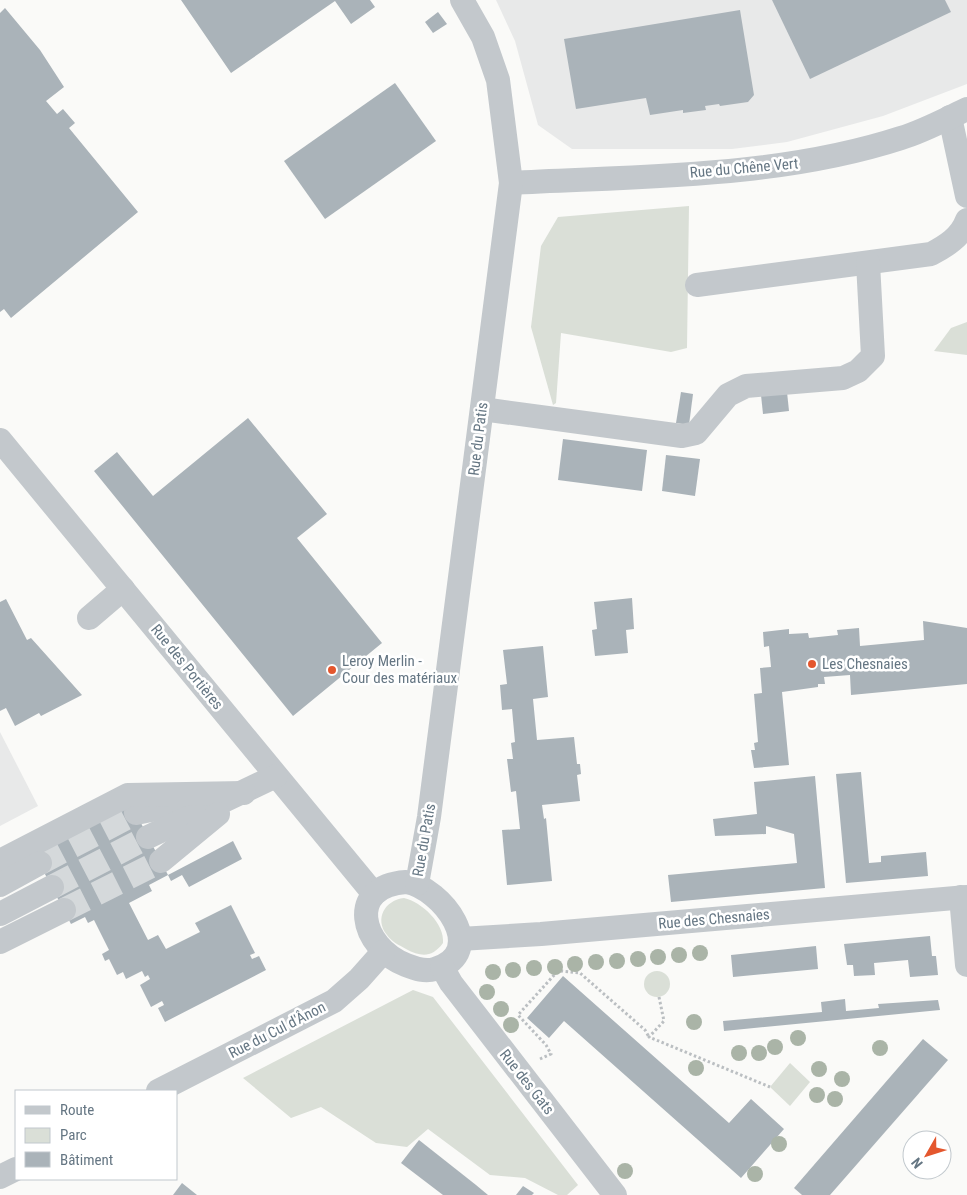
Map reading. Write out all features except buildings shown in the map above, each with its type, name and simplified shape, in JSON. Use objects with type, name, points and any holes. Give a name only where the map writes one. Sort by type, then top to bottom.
[{"type":"street","name":"Rue du Patis","points":[[416,884],[429,817],[511,183],[498,80],[483,37],[462,0]]},
{"type":"street","name":"Rue du Chêne Vert","points":[[511,183],[697,172],[812,161],[902,138],[958,113]]},
{"type":"street","points":[[958,113],[965,188]]},
{"type":"street","points":[[697,285],[931,254],[951,242],[965,226],[967,220]]},
{"type":"street","points":[[482,409],[682,436],[696,433],[728,395],[746,386],[842,378],[858,371],[874,356],[868,263]]},
{"type":"street","name":"Rue des Portières","points":[[0,440],[374,894]]},
{"type":"street","points":[[89,618],[123,589]]},
{"type":"street","points":[[148,837],[244,793],[276,776]]},
{"type":"street","points":[[136,813],[244,793]]},
{"type":"street","points":[[0,861],[128,795],[244,793]]},
{"type":"street","points":[[160,861],[244,793]]},
{"type":"street","points":[[0,884],[40,863]]},
{"type":"street","points":[[395,883],[416,884],[426,888],[453,916],[459,927],[460,939],[454,956],[442,967],[423,971],[398,962],[383,952],[370,936],[367,926],[368,903],[374,894],[395,883]]},
{"type":"street","points":[[0,914],[52,887]]},
{"type":"street","points":[[964,897],[967,965]]},
{"type":"street","name":"Rue des Chesnaies","points":[[460,939],[541,934],[964,897]]},
{"type":"street","points":[[0,942],[64,910]]},
{"type":"street","name":"Rue du Cul d'Ânon","points":[[160,1090],[334,1001],[359,979],[383,952]]},
{"type":"street","name":"Rue des Gats","points":[[442,967],[451,983],[615,1195]]},
{"type":"street","points":[[0,1177],[15,1170]]},
{"type":"path","points":[[534,1063],[551,1054],[546,1045],[518,1015],[562,970],[580,972],[645,1030],[649,1038],[770,1087]]},
{"type":"path","points":[[649,1038],[664,1021],[659,997]]},
{"type":"shaded area","points":[[496,0],[967,0],[967,84],[883,116],[787,142],[732,149],[572,149],[538,125],[515,41]]},
{"type":"shaded area","points":[[0,732],[38,806],[0,826]]},
{"type":"green space","points":[[689,206],[687,348],[671,352],[561,333],[556,403],[553,405],[531,327],[541,246],[558,217]]},
{"type":"green space","points":[[967,322],[967,355],[934,351],[951,328]]},
{"type":"green space","points":[[404,898],[425,909],[436,921],[440,929],[443,943],[430,954],[421,955],[411,952],[393,941],[383,929],[383,911],[392,902]]},
{"type":"green space","points":[[657,971],[666,975],[670,984],[666,993],[657,997],[648,993],[644,984],[648,975]]},
{"type":"green space","points":[[413,990],[433,997],[578,1185],[567,1195],[558,1195],[525,1178],[490,1175],[428,1129],[407,1147],[376,1143],[321,1107],[291,1118],[243,1078]]},
{"type":"green space","points":[[790,1063],[810,1082],[790,1106],[770,1087]]},
{"type":"tunnel","points":[[40,863],[136,813]]},
{"type":"tunnel","points":[[52,887],[148,837]]},
{"type":"tunnel","points":[[64,910],[161,861]]},
{"type":"place","name":"Les Chesnaies","points":[[812,664]]},
{"type":"place","name":"Leroy Merlin - Cour des matériaux","points":[[332,670]]}]
